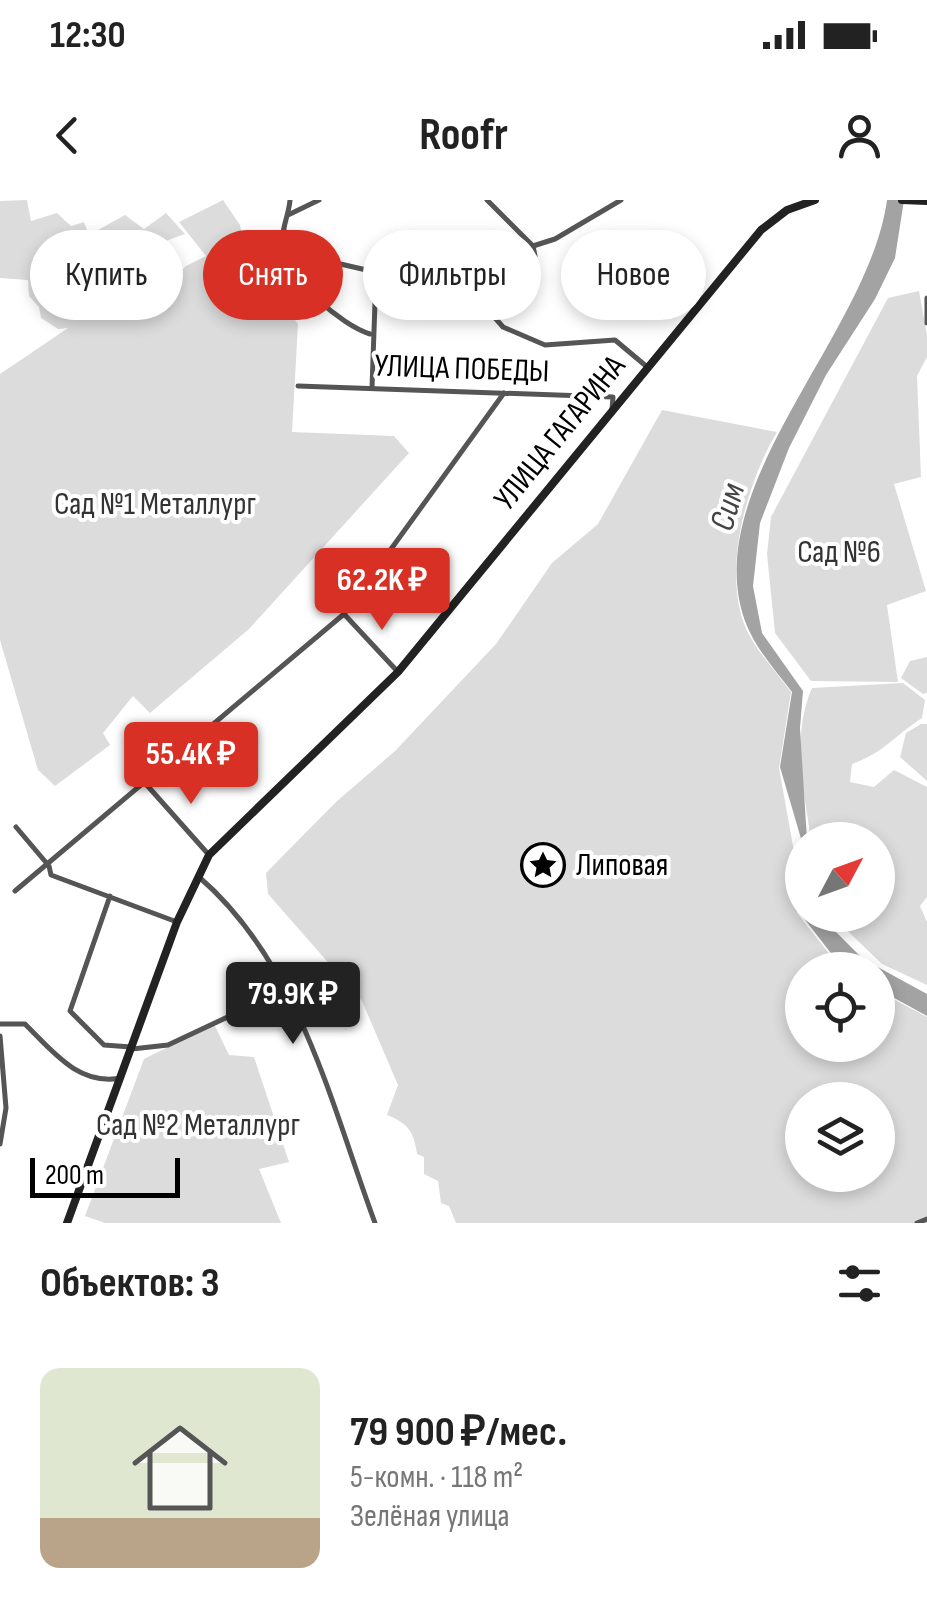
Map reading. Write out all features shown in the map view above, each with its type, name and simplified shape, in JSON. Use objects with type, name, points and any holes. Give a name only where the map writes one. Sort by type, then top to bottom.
[{"type":"street","points":[[284,230],[290,200]]},
{"type":"street","points":[[288,215],[319,200]]},
{"type":"street","points":[[487,200],[517,230]]},
{"type":"street","points":[[541,244],[556,239],[621,200]]},
{"type":"street","name":"УЛИЦА ГАГАРИНА","points":[[67,1223],[178,922],[197,875],[210,855],[398,672],[761,230],[787,210],[815,200]]},
{"type":"street","points":[[902,200],[927,201]]},
{"type":"street","points":[[927,298],[927,324]]},
{"type":"street","points":[[340,320],[370,334]]},
{"type":"street","points":[[371,320],[372,388]]},
{"type":"street","points":[[497,320],[525,339],[570,346],[598,340],[624,344],[646,366]]},
{"type":"street","name":"УЛИЦА ПОБЕДЫ","points":[[298,386],[612,396],[612,409]]},
{"type":"street","points":[[16,891],[344,614],[504,394]]},
{"type":"street","points":[[344,614],[398,672]]},
{"type":"street","points":[[144,782],[210,855]]},
{"type":"street","points":[[16,828],[49,866],[51,875],[178,922]]},
{"type":"street","points":[[197,875],[234,910],[305,1029],[376,1223]]},
{"type":"street","points":[[110,896],[70,1010],[104,1046],[168,1045],[283,991]]},
{"type":"street","points":[[0,1024],[25,1024],[65,1064],[94,1080],[121,1078]]},
{"type":"street","points":[[0,1036],[6,1108],[0,1144]]},
{"type":"street","points":[[917,1223],[927,1219]]},
{"type":"green space","name":"Сад №1 Металлург","points":[[27,200],[31,221],[57,213],[71,226],[84,222],[87,230],[30,230],[30,297],[28,280],[0,278],[0,201]]},
{"type":"green space","name":"Сад №1 Металлург","points":[[223,200],[241,230],[203,230],[203,252],[179,222]]},
{"type":"green space","name":"Сад №1 Металлург","points":[[166,213],[181,230],[98,230],[125,215],[144,229]]},
{"type":"green space","name":"Сад №1 Металлург","points":[[203,258],[203,320],[295,320],[298,324],[292,432],[394,436],[409,453],[249,629],[150,713],[133,696],[103,733],[110,745],[55,786],[38,770],[0,640],[0,374],[68,328],[58,329],[44,320],[183,320],[183,269]]},
{"type":"green space","name":"Сад №6","points":[[919,291],[927,335],[927,357],[917,376],[921,477],[894,484],[926,591],[887,605],[898,682],[811,681],[775,633],[767,554],[771,517],[888,298]]},
{"type":"green space","points":[[662,410],[777,432],[756,475],[742,524],[737,549],[738,598],[747,631],[791,692],[779,768],[789,822],[785,822],[785,932],[812,932],[828,952],[785,952],[785,1062],[895,1062],[895,1000],[927,1017],[927,1223],[456,1223],[449,1206],[441,1203],[438,1181],[424,1174],[424,1157],[417,1154],[409,1129],[387,1115],[398,1085],[362,1001],[268,894],[266,873],[336,802],[395,751],[496,644],[552,563],[598,524]]},
{"type":"green space","points":[[927,657],[927,693],[923,694],[901,678],[910,661]]},
{"type":"green space","points":[[903,683],[925,700],[922,718],[881,749],[852,764],[850,782],[874,787],[894,770],[927,787],[927,897],[920,906],[927,922],[927,985],[895,970],[895,952],[870,952],[849,932],[895,932],[895,822],[808,822],[801,744],[812,688]]},
{"type":"green space","points":[[927,724],[927,781],[900,757],[906,733]]},
{"type":"green space","name":"Сад №2 Металлург","points":[[214,1024],[229,1055],[254,1057],[289,1162],[259,1169],[281,1223],[105,1223],[85,1216],[144,1059]]},
{"type":"shaded area","points":[[887,200],[904,200],[895,258],[875,299],[826,375],[789,448],[760,523],[753,586],[762,633],[803,691],[800,728],[806,822],[796,822],[780,767],[792,692],[760,650],[745,621],[737,570],[744,517],[764,464],[874,251]]},
{"type":"shaded area","points":[[815,932],[836,932],[856,952],[830,952]]},
{"type":"shaded area","points":[[895,976],[927,994],[927,1016],[895,998]]},
{"type":"place","name":"Липовая","points":[[543,865]]},
{"type":"water label","name":"Сим","points":[[728,507]]}]
